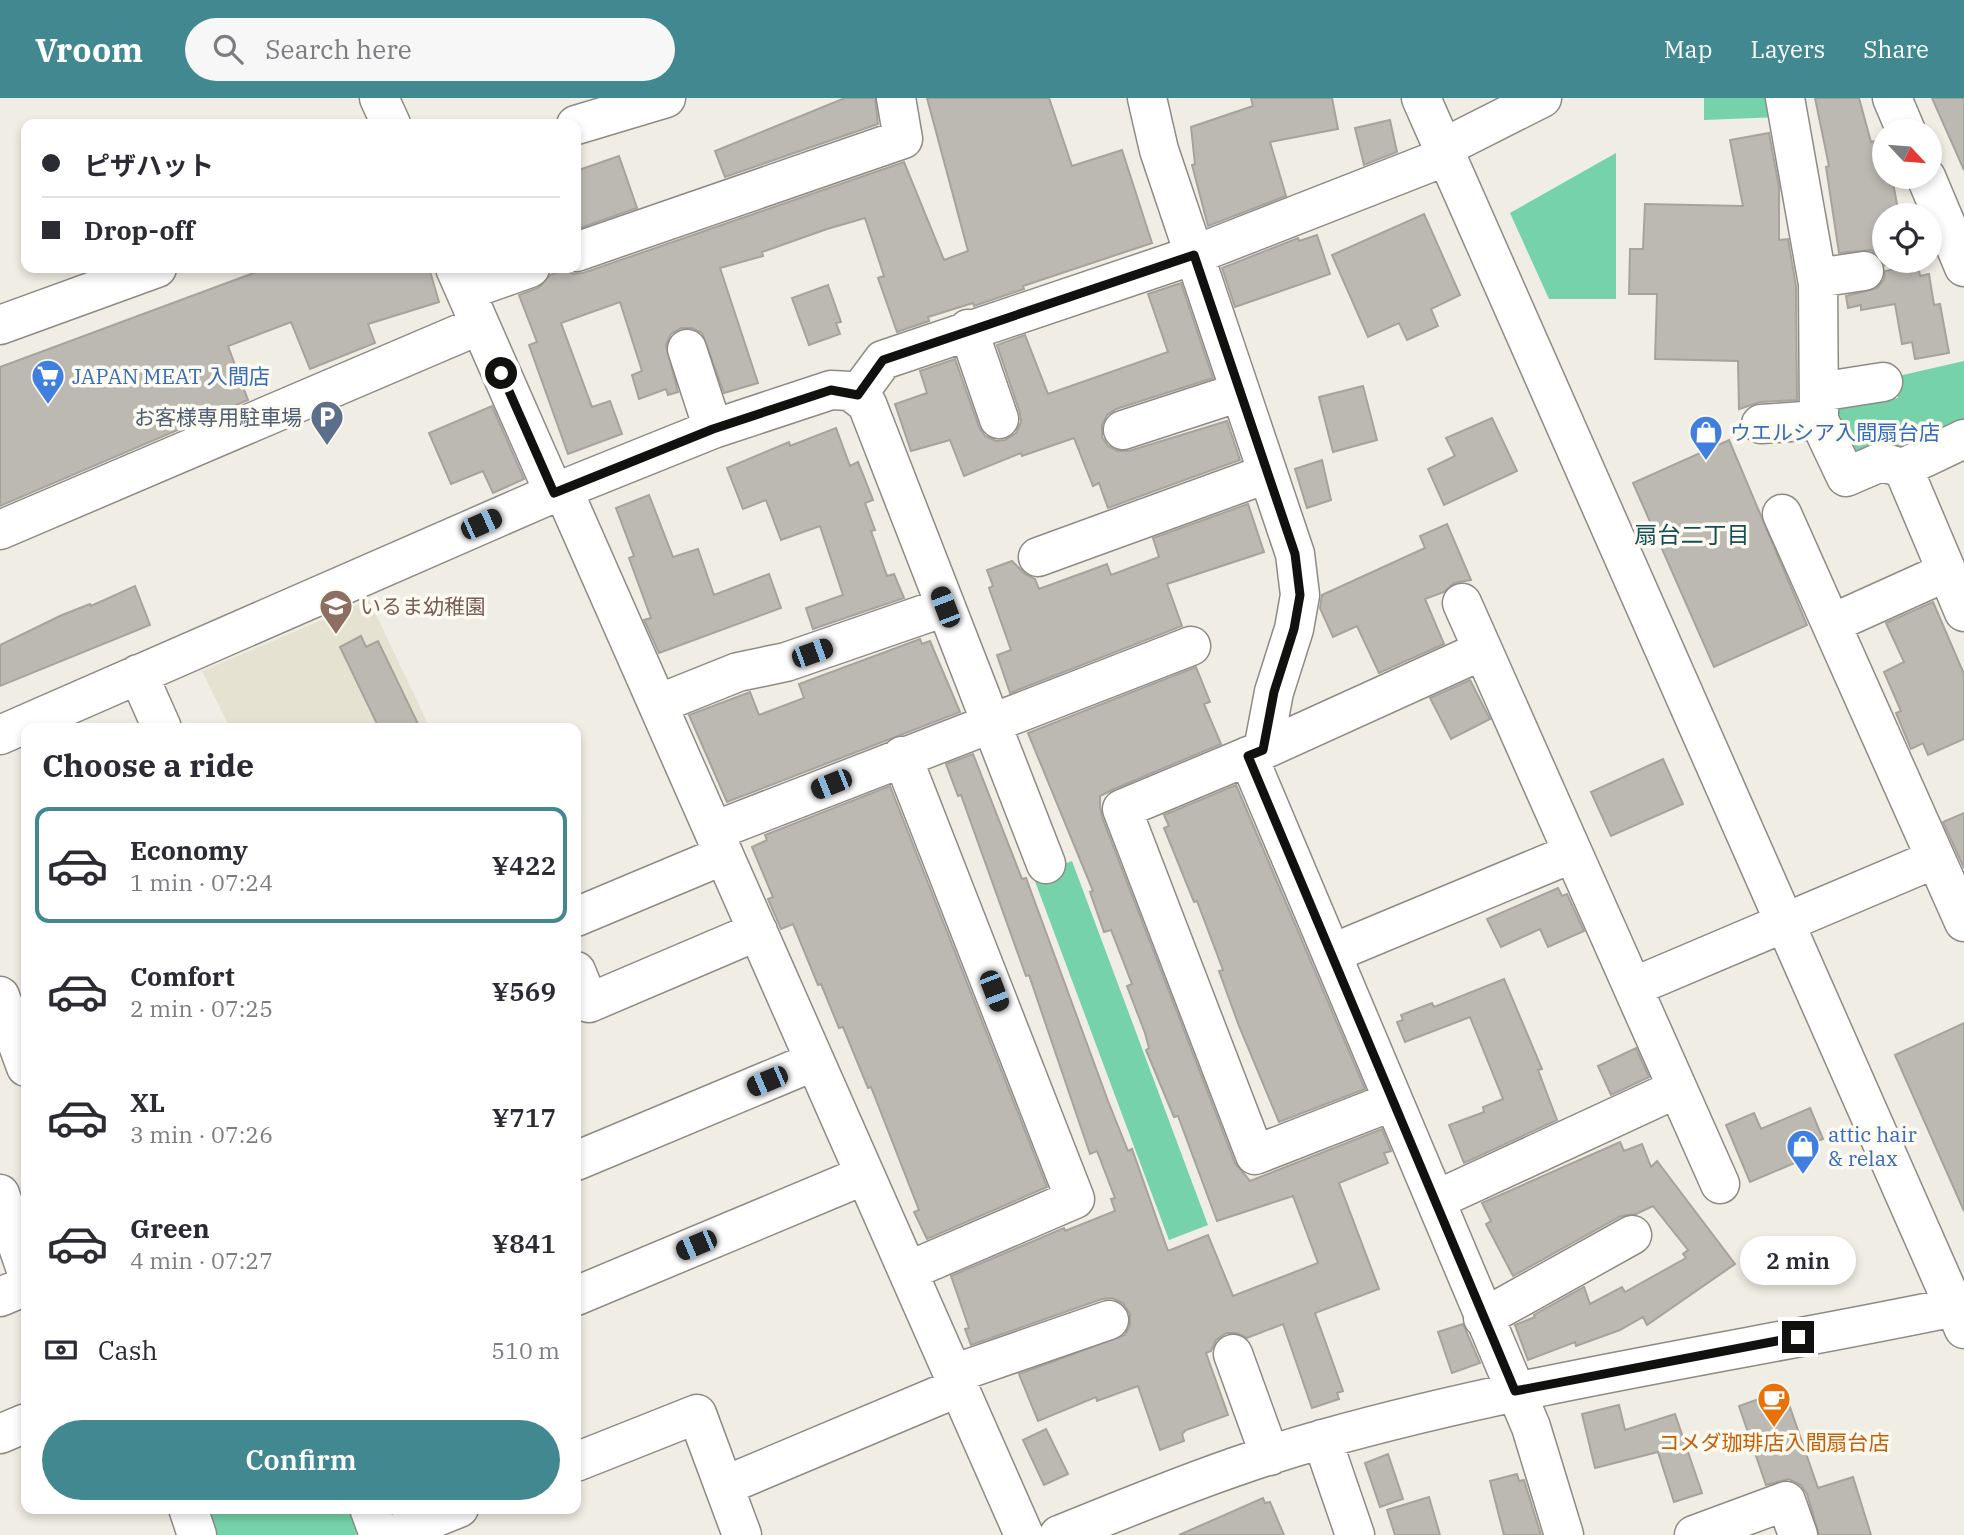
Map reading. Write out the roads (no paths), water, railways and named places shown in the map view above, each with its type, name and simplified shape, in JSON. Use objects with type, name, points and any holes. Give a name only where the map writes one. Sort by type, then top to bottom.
[{"type":"street","points":[[379,98],[388,119]]},
{"type":"street","points":[[581,124],[666,98]]},
{"type":"street","points":[[581,250],[903,139],[896,98]]},
{"type":"street","points":[[1147,98],[1159,150],[1295,554],[1300,595],[1294,629],[1256,753],[1391,1101],[1436,1200],[1483,1318],[1531,1427],[1564,1535]]},
{"type":"street","points":[[1059,1535],[1170,1490],[1322,1439],[1515,1391],[1961,1314],[1782,923],[1687,699],[1421,98]]},
{"type":"street","points":[[858,395],[883,360],[968,329],[1194,255],[1445,152],[1542,98]]},
{"type":"street","points":[[1785,98],[1817,278],[1819,406],[1846,477],[1881,462],[1903,468],[1964,439]]},
{"type":"street","points":[[1892,98],[1901,119]]},
{"type":"street","points":[[1931,189],[1964,267]]},
{"type":"street","points":[[1817,278],[1864,271]]},
{"type":"street","points":[[0,325],[143,273]]},
{"type":"street","points":[[498,273],[460,279],[658,704],[1024,1535]]},
{"type":"street","points":[[0,530],[480,325]]},
{"type":"street","points":[[968,329],[999,419]]},
{"type":"street","points":[[687,349],[713,429]]},
{"type":"street","points":[[1761,424],[1882,382]]},
{"type":"street","points":[[34,723],[138,674],[559,491],[713,429],[831,390],[858,395],[867,404],[1046,864]]},
{"type":"street","points":[[1123,430],[1240,392]]},
{"type":"street","points":[[1903,468],[1964,612]]},
{"type":"street","points":[[1038,557],[1266,474]]},
{"type":"street","points":[[1782,514],[1833,623],[1964,922]]},
{"type":"street","points":[[1833,623],[1946,572]]},
{"type":"street","points":[[1462,603],[1481,651],[1720,1184]]},
{"type":"street","points":[[658,704],[738,671],[786,662],[945,607]]},
{"type":"street","points":[[581,913],[719,843],[902,756],[990,725],[1191,646]]},
{"type":"street","points":[[1391,1101],[1255,1155],[1122,809],[1256,753],[1481,651]]},
{"type":"street","points":[[138,674],[160,723]]},
{"type":"street","points":[[902,756],[1075,1199],[908,1270]]},
{"type":"street","points":[[1333,953],[1573,853]]},
{"type":"street","points":[[1633,987],[1935,859]]},
{"type":"street","points":[[581,983],[589,1003],[758,931]]},
{"type":"street","points":[[0,996],[21,1053]]},
{"type":"street","points":[[581,1159],[815,1061]]},
{"type":"street","points":[[1436,1200],[1676,1089]]},
{"type":"street","points":[[581,1294],[865,1175]]},
{"type":"street","points":[[0,1194],[21,1255]]},
{"type":"street","points":[[1483,1318],[1632,1235]]},
{"type":"street","points":[[0,1297],[21,1288]]},
{"type":"street","points":[[724,1486],[956,1381],[1109,1320]]},
{"type":"street","points":[[1233,1354],[1270,1456]]},
{"type":"street","points":[[581,1460],[697,1414],[742,1535]]},
{"type":"street","points":[[0,1434],[21,1425]]},
{"type":"street","points":[[1322,1439],[1356,1535]]},
{"type":"street","points":[[1694,1535],[1786,1501],[1798,1535]]},
{"type":"street","points":[[190,1514],[197,1535]]},
{"type":"street","points":[[371,1514],[379,1535]]},
{"type":"street","points":[[392,1535],[444,1514]]},
{"type":"place","name":"JAPAN MEAT 入間店","points":[[48,406]]},
{"type":"place","name":"お客様専用駐車場","points":[[327,447]]},
{"type":"place","name":"ウエルシア入間扇台店","points":[[1706,462]]},
{"type":"place","name":"いるま幼稚園","points":[[336,636]]},
{"type":"place","name":"attic hair & relax","points":[[1803,1176]]},
{"type":"place","name":"コメダ珈琲店入間扇台店","points":[[1774,1429]]},
{"type":"district","name":"扇台二丁目","points":[[1692,534]]}]
